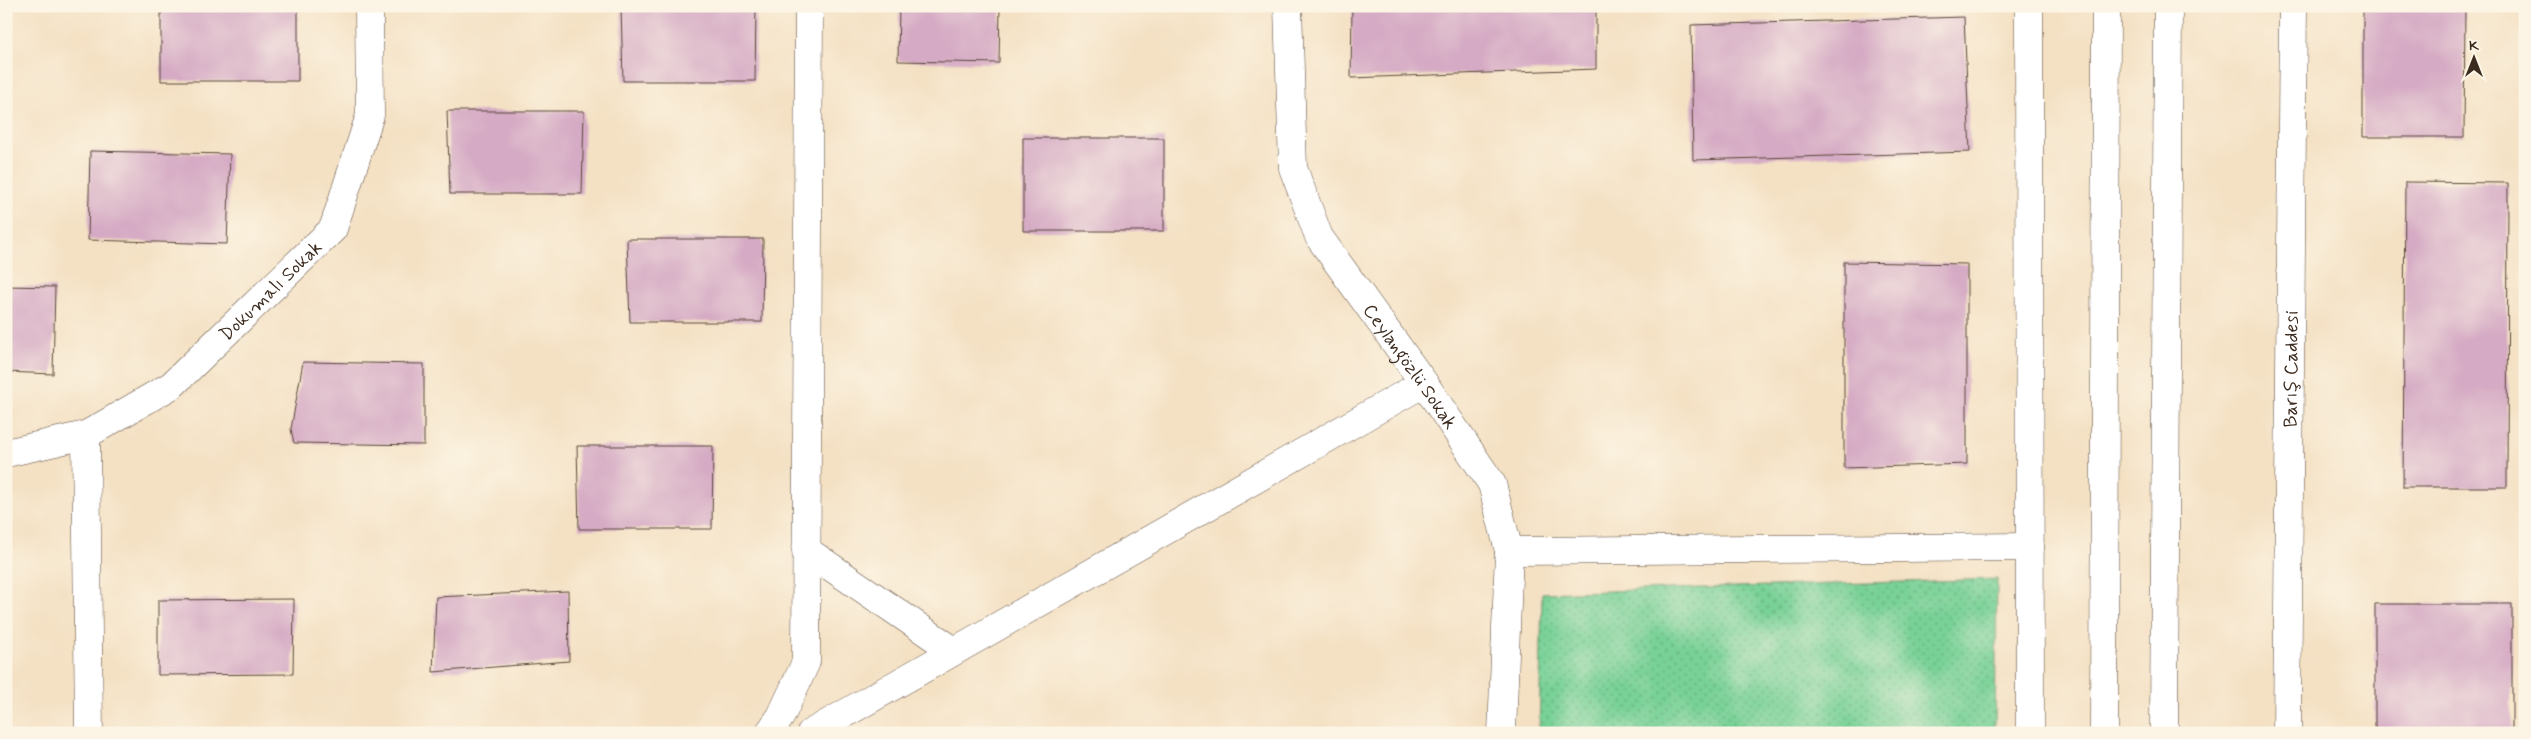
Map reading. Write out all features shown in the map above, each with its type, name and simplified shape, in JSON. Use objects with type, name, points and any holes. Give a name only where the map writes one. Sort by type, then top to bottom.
[{"type":"street","name":"Dokumalı Sokak","points":[[6,453],[86,435],[172,385],[333,229],[370,115],[369,6]]},
{"type":"street","points":[[770,733],[781,716],[806,662],[809,6]]},
{"type":"street","name":"Ceylangözlü Sokak","points":[[1288,6],[1292,168],[1319,237],[1424,383],[1492,484],[1509,552],[1502,733]]},
{"type":"street","points":[[2029,6],[2030,733]]},
{"type":"street","points":[[2104,733],[2106,6]]},
{"type":"street","points":[[2164,733],[2168,6]]},
{"type":"street","name":"Barış Caddesi","points":[[2287,733],[2292,6]]},
{"type":"street","points":[[810,733],[1424,383]]},
{"type":"street","points":[[86,435],[88,733]]},
{"type":"street","points":[[1509,552],[2030,547]]},
{"type":"street","points":[[806,550],[954,651]]},
{"type":"green space","points":[[1997,579],[1995,733],[1539,733],[1542,593]]},
{"type":"building","points":[[161,6],[298,6],[298,81],[161,81]]},
{"type":"building","points":[[621,6],[756,6],[755,81],[623,81]]},
{"type":"building","points":[[899,6],[1000,6],[999,63],[898,61]]},
{"type":"building","points":[[1352,6],[1596,6],[1596,69],[1351,78]]},
{"type":"building","points":[[2363,6],[2465,6],[2464,137],[2363,137]]},
{"type":"building","points":[[1964,17],[1970,152],[1693,160],[1691,25]]},
{"type":"building","points":[[447,111],[584,111],[582,194],[450,194]]},
{"type":"building","points":[[1023,138],[1164,138],[1164,231],[1023,231]]},
{"type":"building","points":[[90,151],[230,154],[227,244],[88,240]]},
{"type":"building","points":[[2405,182],[2508,183],[2507,487],[2403,487]]},
{"type":"building","points":[[627,239],[763,239],[762,322],[630,322]]},
{"type":"building","points":[[1844,262],[1967,264],[1967,464],[1844,468]]},
{"type":"building","points":[[6,286],[55,287],[53,374],[6,372]]},
{"type":"building","points":[[303,362],[424,364],[424,445],[294,443],[291,429]]},
{"type":"building","points":[[577,446],[713,446],[712,529],[579,529]]},
{"type":"building","points":[[568,591],[569,661],[433,672],[436,597]]},
{"type":"building","points":[[294,599],[293,674],[158,675],[158,600]]},
{"type":"building","points":[[2375,604],[2512,604],[2512,733],[2375,733]]}]
